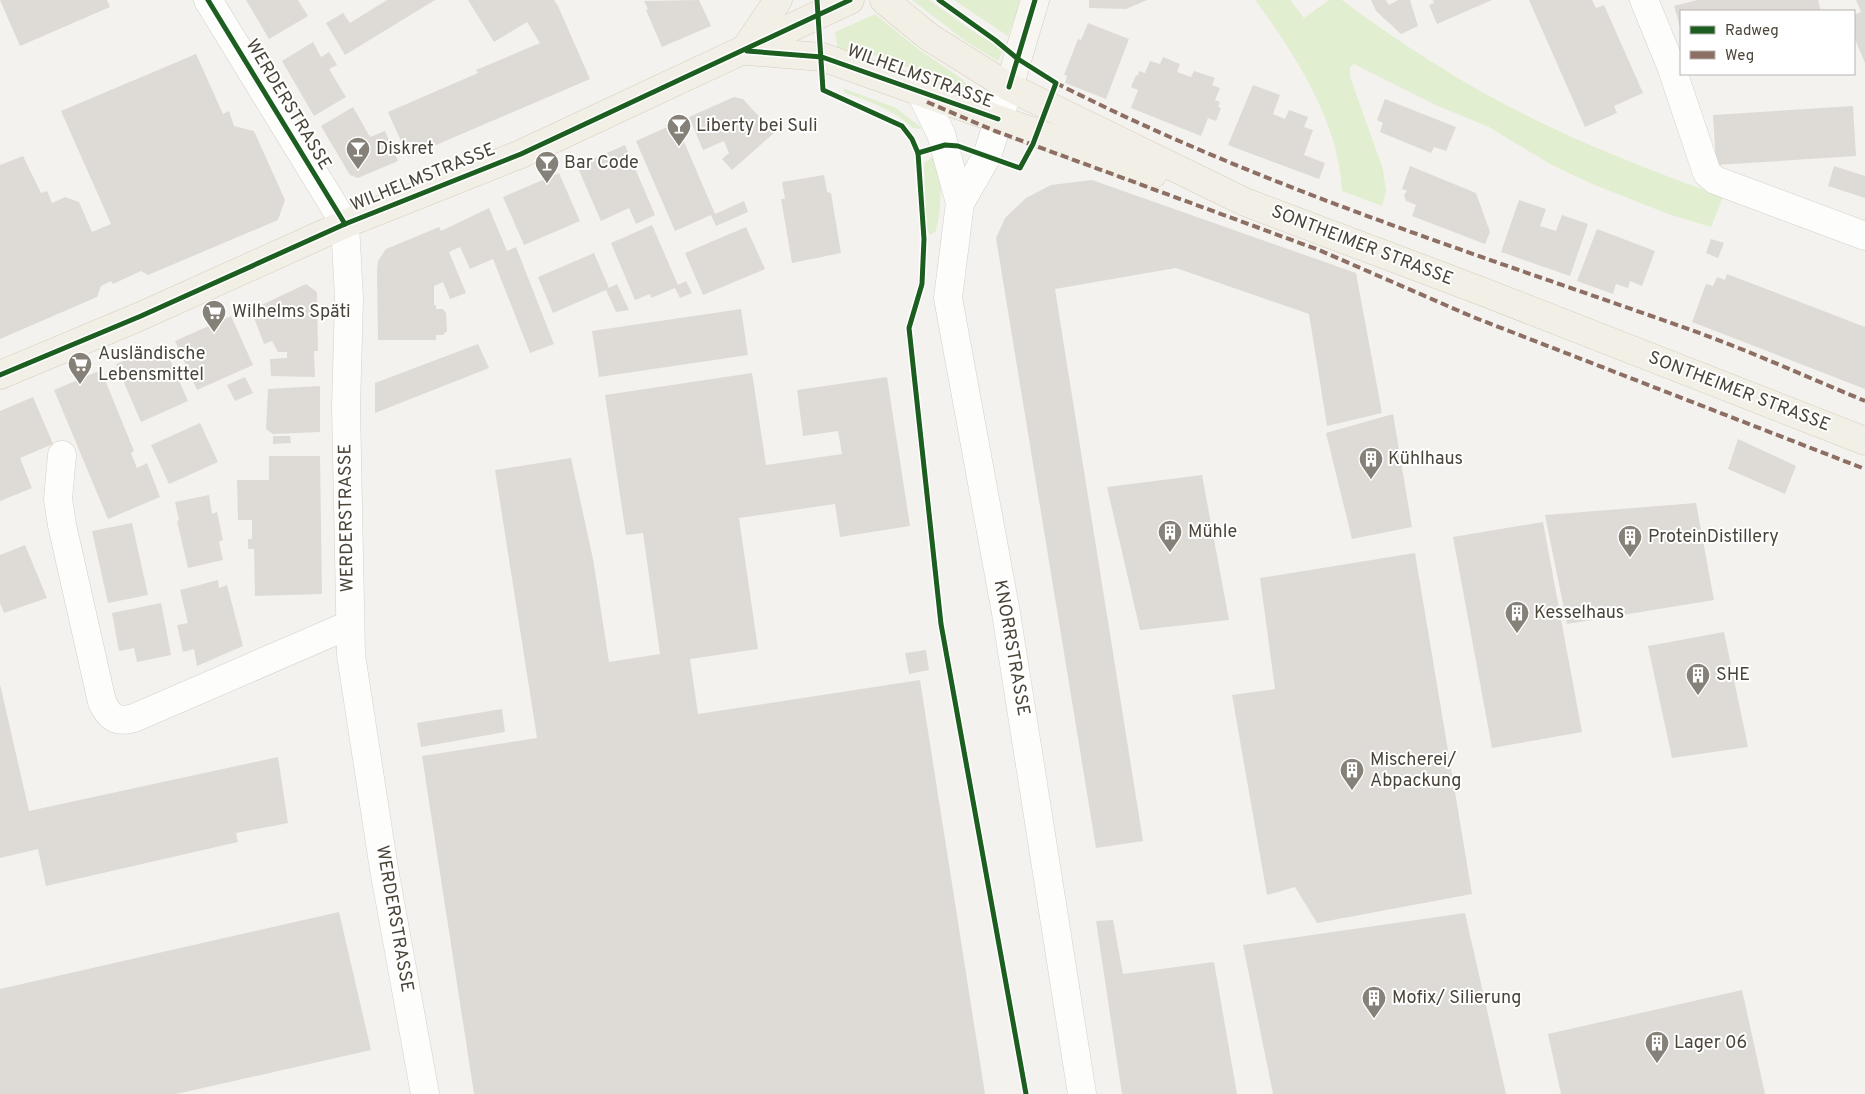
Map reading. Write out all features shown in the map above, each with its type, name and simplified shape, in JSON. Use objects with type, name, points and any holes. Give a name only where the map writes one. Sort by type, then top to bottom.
[{"type":"main road","points":[[744,51],[778,0]]},
{"type":"main road","name":"WILHELMSTRASSE","points":[[0,375],[141,316],[345,224],[521,154],[850,0]]},
{"type":"main road","name":"SONTHEIMER STRASSE","points":[[884,0],[929,37],[1008,87],[1245,202],[1481,291],[1865,441]]},
{"type":"main road","points":[[1008,87],[1035,0]]},
{"type":"main road","name":"WILHELMSTRASSE","points":[[744,51],[822,57],[1200,190],[1245,202]]},
{"type":"street","name":"WERDERSTRASSE","points":[[208,0],[345,224],[349,298],[346,407],[349,625],[356,694],[373,802],[425,1094]]},
{"type":"street","points":[[1644,0],[1671,66],[1706,173],[1715,180],[1865,236]]},
{"type":"street","name":"KNORRSTRASSE","points":[[1008,87],[987,156],[960,203],[948,298],[1007,622],[1082,1094]]},
{"type":"street","name":"KNORRSTRASSE","points":[[919,90],[941,134],[953,185],[960,203]]},
{"type":"street","points":[[62,455],[58,499],[62,525],[102,702],[107,712],[114,719],[126,720],[134,718],[349,625]]},
{"type":"green space","points":[[912,0],[929,0],[977,34],[1004,49],[998,61],[967,42]]},
{"type":"green space","points":[[954,0],[1021,0],[1008,36]]},
{"type":"green space","points":[[1255,0],[1290,0],[1304,18],[1329,0],[1342,0],[1441,68],[1519,112],[1612,154],[1723,197],[1711,227],[1671,215],[1592,184],[1550,164],[1489,127],[1438,106],[1354,64],[1350,67],[1350,77],[1383,169],[1386,191],[1382,206],[1342,191],[1339,165],[1324,114],[1299,66]]},
{"type":"green space","points":[[875,14],[918,49],[962,79],[969,88],[965,89],[863,52],[838,49],[835,32]]},
{"type":"green space","points":[[843,88],[896,108],[923,129],[913,128],[898,116],[881,107],[845,93]]},
{"type":"green space","points":[[937,154],[940,174],[940,202],[936,231],[930,235],[926,227],[924,163]]},
{"type":"building","points":[[0,0],[107,0],[110,7],[20,46]]},
{"type":"building","points":[[246,0],[298,0],[308,16],[269,39]]},
{"type":"building","points":[[387,0],[435,0],[345,55],[326,23],[343,13],[350,23]]},
{"type":"building","points":[[468,0],[554,0],[590,79],[408,157],[388,112],[478,73],[476,70],[540,43],[527,22],[494,42]]},
{"type":"building","points":[[699,0],[711,26],[662,47],[644,1]]},
{"type":"building","points":[[1089,0],[1147,0],[1126,9],[1089,8]]},
{"type":"building","points":[[1371,0],[1386,0],[1389,5],[1398,0],[1410,0],[1418,26],[1401,34],[1376,11]]},
{"type":"building","points":[[1433,0],[1492,0],[1437,24],[1429,5],[1434,3]]},
{"type":"building","points":[[1529,0],[1592,0],[1596,8],[1604,5],[1643,93],[1614,106],[1617,113],[1585,127]]},
{"type":"building","points":[[1697,0],[1818,0],[1821,10],[1680,10],[1680,27],[1674,6]]},
{"type":"building","points":[[1856,0],[1865,0],[1865,63],[1855,39],[1855,15],[1861,12]]},
{"type":"building","points":[[1088,23],[1129,39],[1106,99],[1065,83],[1067,76],[1064,75],[1078,39],[1081,40]]},
{"type":"building","points":[[313,42],[321,57],[329,52],[337,65],[329,69],[346,97],[314,116],[282,61]]},
{"type":"building","points":[[196,54],[223,114],[229,111],[234,126],[254,131],[285,200],[278,220],[148,275],[141,271],[113,284],[111,281],[101,286],[97,297],[0,339],[0,165],[23,156],[41,193],[47,191],[52,203],[65,197],[79,202],[92,232],[111,224],[61,111]]},
{"type":"building","points":[[1163,57],[1180,64],[1177,72],[1191,77],[1194,71],[1215,78],[1212,85],[1220,88],[1215,100],[1220,102],[1218,107],[1221,108],[1216,121],[1208,118],[1201,136],[1131,108],[1138,90],[1131,87],[1136,75],[1138,76],[1139,71],[1145,73],[1150,61],[1160,64]]},
{"type":"building","points":[[1253,85],[1280,95],[1273,114],[1285,119],[1289,110],[1308,117],[1304,127],[1313,130],[1304,155],[1325,163],[1319,179],[1228,145]]},
{"type":"building","points":[[734,97],[743,99],[774,133],[732,170],[722,159],[729,153],[724,141],[703,150],[689,117]]},
{"type":"building","points":[[1385,99],[1456,127],[1446,151],[1434,147],[1431,153],[1380,132],[1383,123],[1377,120]]},
{"type":"building","points":[[1853,106],[1856,156],[1716,165],[1713,115]]},
{"type":"building","points":[[353,107],[370,137],[385,131],[398,161],[358,178],[350,175],[321,126]]},
{"type":"building","points":[[676,123],[715,214],[744,201],[748,212],[716,226],[711,215],[675,231],[636,141]]},
{"type":"building","points":[[625,145],[655,215],[636,224],[629,208],[601,221],[577,166]]},
{"type":"building","points":[[1410,166],[1476,193],[1490,232],[1485,244],[1412,216],[1416,205],[1406,201],[1404,195],[1407,191],[1402,189]]},
{"type":"building","points":[[1834,166],[1865,176],[1865,198],[1828,186]]},
{"type":"building","points":[[559,173],[580,221],[524,245],[503,197]]},
{"type":"building","points":[[824,175],[827,192],[831,193],[841,253],[792,263],[781,199],[785,199],[782,182]]},
{"type":"building","points":[[1092,180],[1356,273],[1382,413],[1327,426],[1309,314],[1176,268],[1055,289],[1143,841],[1096,848],[996,238],[1005,218],[1026,198],[1051,185]]},
{"type":"building","points":[[1519,200],[1546,209],[1540,226],[1556,231],[1562,215],[1588,224],[1570,276],[1501,252]]},
{"type":"building","points":[[489,208],[507,251],[516,247],[554,344],[530,353],[493,259],[470,269],[460,247],[449,252],[466,293],[450,299],[443,282],[434,286],[434,305],[436,305],[436,309],[443,309],[446,313],[447,331],[443,335],[436,335],[436,340],[378,340],[377,270],[378,261],[386,249],[439,227],[441,231]]},
{"type":"building","points":[[652,225],[678,285],[686,281],[692,293],[680,298],[675,288],[651,298],[650,294],[635,300],[611,243]]},
{"type":"building","points":[[746,227],[765,269],[703,295],[685,253]]},
{"type":"building","points":[[1597,229],[1655,251],[1642,286],[1630,281],[1628,288],[1616,284],[1613,294],[1577,281]]},
{"type":"building","points":[[1711,239],[1724,243],[1718,258],[1706,253]]},
{"type":"building","points":[[594,253],[609,288],[617,284],[629,310],[616,312],[606,290],[553,313],[538,277]]},
{"type":"building","points":[[1727,274],[1865,327],[1865,389],[1692,322],[1706,284],[1713,286],[1717,277],[1725,280]]},
{"type":"building","points":[[306,284],[317,292],[318,351],[314,351],[315,377],[271,376],[270,359],[287,358],[287,352],[278,352],[272,341],[264,344],[251,310]]},
{"type":"building","points":[[741,309],[748,355],[599,377],[592,331]]},
{"type":"building","points":[[231,316],[253,365],[197,390],[175,341]]},
{"type":"building","points":[[163,344],[188,401],[141,422],[116,364]]},
{"type":"building","points":[[478,344],[489,368],[375,413],[375,383]]},
{"type":"building","points":[[101,370],[134,451],[131,453],[137,468],[147,463],[160,497],[108,519],[54,390]]},
{"type":"building","points":[[752,373],[766,465],[842,454],[838,431],[803,436],[797,390],[887,377],[910,526],[840,537],[835,504],[739,518],[758,649],[690,659],[698,714],[920,680],[985,1094],[474,1094],[422,756],[537,738],[495,470],[571,458],[593,559],[609,662],[660,654],[643,533],[626,535],[605,395]]},
{"type":"building","points":[[245,377],[253,393],[235,401],[227,385]]},
{"type":"building","points":[[320,386],[320,432],[273,434],[266,429],[268,389]]},
{"type":"building","points":[[33,397],[53,444],[20,458],[32,488],[0,501],[0,411]]},
{"type":"building","name":"Kühlhaus","points":[[1393,414],[1412,527],[1352,539],[1326,433]]},
{"type":"building","points":[[200,423],[218,462],[169,484],[151,445]]},
{"type":"building","points":[[273,436],[290,436],[291,443],[273,444]]},
{"type":"building","points":[[1738,439],[1796,466],[1785,494],[1728,469]]},
{"type":"building","points":[[269,456],[320,456],[322,594],[255,596],[254,549],[248,549],[248,539],[252,539],[252,520],[238,520],[237,480],[269,480]]},
{"type":"building","name":"Mühle","points":[[1202,475],[1229,620],[1140,630],[1107,487]]},
{"type":"building","points":[[209,495],[212,514],[217,512],[223,540],[219,542],[223,560],[188,568],[177,521],[179,520],[175,502]]},
{"type":"building","name":"ProteinDistillery","points":[[1696,503],[1714,600],[1567,624],[1545,515]]},
{"type":"building","name":"Kesselhaus","points":[[1543,522],[1582,732],[1492,748],[1453,537]]},
{"type":"building","points":[[132,523],[148,595],[108,603],[92,531]]},
{"type":"building","points":[[25,545],[47,598],[4,613],[0,603],[0,555]]},
{"type":"building","name":"Mischerei/ Abpackung","points":[[1415,553],[1472,894],[1317,923],[1295,887],[1267,895],[1232,695],[1275,689],[1260,578]]},
{"type":"building","points":[[218,580],[219,588],[227,585],[243,646],[197,666],[194,649],[183,652],[177,625],[188,623],[180,590]]},
{"type":"building","points":[[161,603],[171,655],[137,662],[134,648],[119,651],[112,613]]},
{"type":"building","name":"SHE","points":[[1724,632],[1748,747],[1672,758],[1648,646]]},
{"type":"building","points":[[926,650],[929,670],[909,674],[905,653]]},
{"type":"building","points":[[0,684],[29,811],[278,757],[288,823],[236,833],[238,842],[46,886],[38,849],[0,858]]},
{"type":"building","points":[[502,709],[505,732],[421,747],[417,723]]},
{"type":"building","points":[[339,912],[371,1050],[176,1094],[0,1094],[0,989]]},
{"type":"building","name":"Mofix/ Silierung","points":[[1465,913],[1506,1094],[1273,1094],[1243,945]]},
{"type":"building","points":[[1113,920],[1123,974],[1214,962],[1237,1094],[1122,1094],[1096,921]]},
{"type":"building","name":"Lager 06","points":[[1742,990],[1765,1094],[1561,1094],[1548,1034]]},
{"type":"marked path","points":[[1056,83],[1133,120],[1289,186],[1449,246],[1713,338],[1865,401]]},
{"type":"marked path","points":[[927,102],[995,131],[1319,250],[1473,317],[1865,469]]},
{"type":"cycle path","points":[[208,0],[345,224]]},
{"type":"cycle path","points":[[817,0],[823,90],[902,126],[912,139],[918,153],[945,145],[958,146],[1020,168],[1033,144],[1056,83],[1018,59],[939,0]]},
{"type":"cycle path","points":[[0,375],[141,316],[345,224],[521,154],[850,0]]},
{"type":"cycle path","points":[[1009,87],[1035,0]]},
{"type":"cycle path","points":[[747,51],[822,57],[998,119]]},
{"type":"cycle path","points":[[918,153],[924,239],[922,284],[909,328],[941,624],[1026,1094]]},
{"type":"place","name":"Liberty bei Suli","points":[[679,147]]},
{"type":"place","name":"Diskret","points":[[358,170]]},
{"type":"place","name":"Bar Code","points":[[547,184]]},
{"type":"place","name":"Wilhelms Späti","points":[[214,333]]},
{"type":"place","name":"Ausländische Lebensmittel","points":[[80,385]]},
{"type":"place","name":"Kühlhaus","points":[[1371,480]]},
{"type":"place","name":"Mühle","points":[[1170,553]]},
{"type":"place","name":"ProteinDistillery","points":[[1630,558]]},
{"type":"place","name":"Kesselhaus","points":[[1517,634]]},
{"type":"place","name":"SHE","points":[[1698,696]]},
{"type":"place","name":"Mischerei/ Abpackung","points":[[1352,791]]},
{"type":"place","name":"Mofix/ Silierung","points":[[1374,1019]]},
{"type":"place","name":"Lager 06","points":[[1657,1064]]}]
